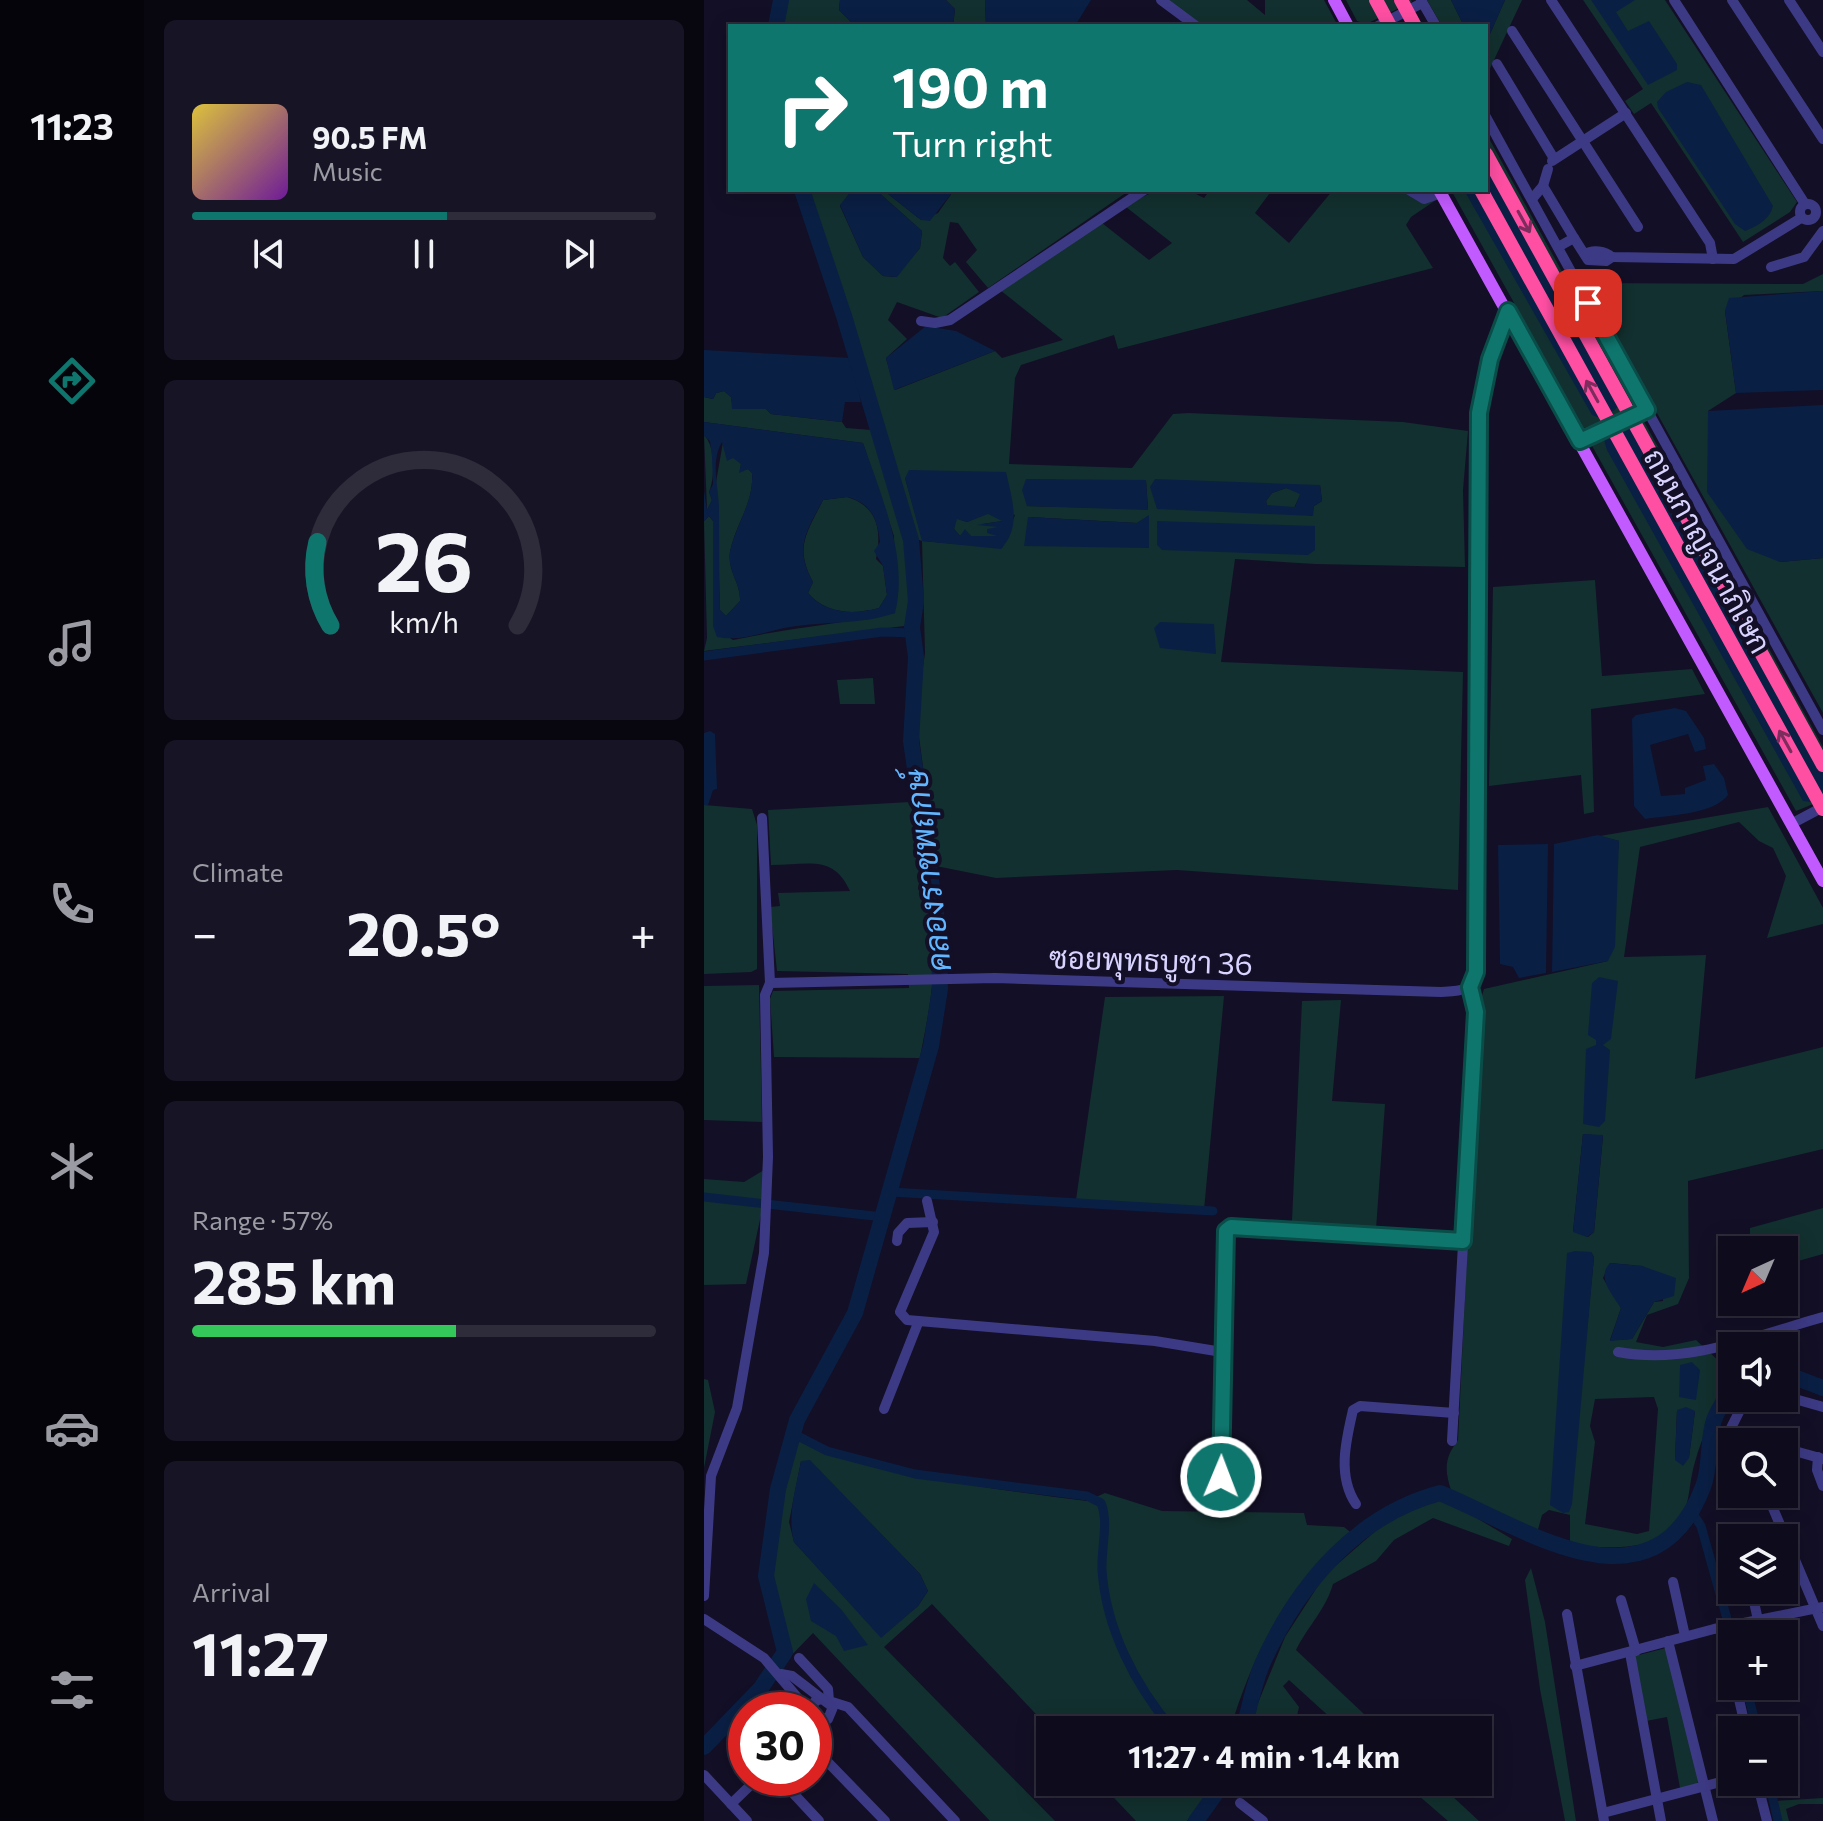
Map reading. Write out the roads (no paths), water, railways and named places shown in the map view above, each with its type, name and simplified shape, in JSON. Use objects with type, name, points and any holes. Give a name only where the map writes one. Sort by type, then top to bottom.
[{"type":"highway","points":[[1376,0],[1389,24]]},
{"type":"highway","points":[[1401,0],[1414,24]]},
{"type":"highway","name":"ถนนกาญจนาภิเษก","points":[[1488,158],[1823,765]]},
{"type":"highway","name":"ถนนกาญจนาภิเษก","points":[[1482,192],[1823,808]]},
{"type":"main road","points":[[1334,0],[1347,24]]},
{"type":"main road","points":[[1440,192],[1823,881]]},
{"type":"street","points":[[1161,0],[1193,24]]},
{"type":"street","points":[[1551,0],[1710,243],[1713,259]]},
{"type":"street","points":[[1674,0],[1814,208],[1823,230],[1804,257],[1771,267]]},
{"type":"street","points":[[1732,0],[1823,139]]},
{"type":"street","points":[[1789,0],[1823,52]]},
{"type":"street","points":[[1382,24],[1422,1],[1435,24]]},
{"type":"street","points":[[1512,31],[1638,227]]},
{"type":"street","points":[[1497,64],[1551,163]]},
{"type":"street","points":[[1532,199],[1543,186],[1551,163],[1626,113]]},
{"type":"street","points":[[1488,121],[1823,730]]},
{"type":"street","points":[[1543,186],[1585,254],[1606,252],[1612,257],[1713,259],[1742,256],[1801,218],[1806,221],[1814,208]]},
{"type":"street","points":[[921,321],[935,323],[950,320],[1141,192]]},
{"type":"street","points":[[1412,192],[1424,199],[1440,192]]},
{"type":"street","points":[[1558,247],[1574,238]]},
{"type":"street","points":[[1452,1441],[1476,1012],[1470,987],[1476,972],[1479,413],[1490,359],[1508,311]]},
{"type":"street","points":[[1580,441],[1647,410]]},
{"type":"street","points":[[1791,824],[1823,808]]},
{"type":"street","points":[[704,1596],[711,1476],[740,1393],[764,1253],[767,1214],[765,995],[770,983],[762,818]]},
{"type":"street","name":"ซอยพุทธบูชา 36","points":[[770,983],[1067,980],[1441,992],[1463,991],[1470,987]]},
{"type":"street","points":[[927,1201],[933,1222],[932,1240],[900,1312],[907,1320],[1155,1341],[1222,1352]]},
{"type":"street","points":[[897,1241],[898,1233],[907,1223],[933,1222]]},
{"type":"street","points":[[1221,1477],[1223,1244],[1224,1234],[1231,1227],[1463,1241]]},
{"type":"street","points":[[1618,1352],[1662,1358],[1688,1355],[1823,1317]]},
{"type":"street","points":[[884,1409],[918,1323]]},
{"type":"street","points":[[1798,1400],[1823,1407]]},
{"type":"street","points":[[1356,1504],[1346,1484],[1345,1453],[1353,1410],[1360,1406],[1454,1413]]},
{"type":"street","points":[[1798,1452],[1821,1458],[1817,1470],[1823,1486]]},
{"type":"street","points":[[1773,1508],[1819,1608],[1823,1626]]},
{"type":"street","points":[[1673,1582],[1685,1636]]},
{"type":"street","points":[[1621,1600],[1633,1652],[1661,1821]]},
{"type":"street","points":[[1754,1604],[1758,1620],[1819,1608]]},
{"type":"street","points":[[1567,1614],[1603,1817],[1656,1798],[1718,1783]]},
{"type":"street","points":[[704,1619],[814,1692]]},
{"type":"street","points":[[1575,1666],[1718,1629]]},
{"type":"street","points":[[1668,1641],[1713,1821]]},
{"type":"street","points":[[799,1658],[828,1689],[827,1692]]},
{"type":"street","points":[[777,1670],[792,1692]]},
{"type":"street","points":[[832,1702],[848,1707],[955,1821]]},
{"type":"street","points":[[832,1767],[885,1821]]},
{"type":"street","points":[[704,1775],[747,1821]]},
{"type":"street","points":[[731,1804],[739,1796]]},
{"type":"street","points":[[796,1796],[819,1821]]},
{"type":"street","points":[[1761,1796],[1767,1821]]},
{"type":"street","points":[[1240,1803],[1263,1821]]},
{"type":"water","points":[[840,0],[946,0],[955,9],[953,24],[853,24],[839,10]]},
{"type":"water","points":[[985,0],[1091,0],[1076,24],[986,24]]},
{"type":"water","points":[[1451,0],[1505,0],[1488,38],[1488,24],[1463,24]]},
{"type":"water","points":[[1591,0],[1635,0],[1616,12],[1628,31],[1649,21],[1677,64],[1677,70],[1648,85]]},
{"type":"water","points":[[1687,82],[1701,85],[1773,206],[1763,222],[1745,231],[1735,224],[1658,108],[1657,102],[1666,92]]},
{"type":"water","points":[[1488,145],[1626,395],[1615,410],[1600,418],[1592,415],[1465,192],[1488,192]]},
{"type":"water","points":[[850,192],[878,192],[922,231],[920,248],[897,277],[883,276],[863,257],[840,205]]},
{"type":"water","points":[[886,192],[952,192],[930,221],[921,220]]},
{"type":"water","points":[[1823,291],[1823,390],[1736,393],[1725,310],[1729,298]]},
{"type":"water","points":[[926,326],[956,331],[995,351],[894,390],[886,358]]},
{"type":"water","points":[[704,350],[852,358],[861,402],[845,402],[842,422],[771,414],[766,409],[732,409],[731,397],[724,391],[716,393],[713,399],[704,397]]},
{"type":"water","points":[[1823,405],[1823,558],[1780,562],[1747,549],[1707,492],[1708,411]]},
{"type":"water","points":[[704,422],[863,443],[885,505],[896,549],[898,592],[895,613],[869,619],[790,627],[745,637],[717,637],[713,626],[713,521],[709,516],[704,521],[704,491],[707,510],[712,500],[709,492],[713,484],[712,457],[710,441],[704,436]],"holes":[[[722,442],[727,461],[733,458],[741,464],[739,473],[748,469],[752,473],[748,504],[730,552],[730,565],[740,601],[726,616],[720,610],[716,467]],[[847,497],[862,503],[877,526],[880,542],[874,551],[883,566],[887,595],[879,608],[860,612],[831,609],[815,600],[808,593],[813,582],[804,559],[804,540],[823,500]]]},
{"type":"water","points":[[1639,423],[1823,755],[1823,796],[1811,802],[1803,801],[1607,450],[1604,440]]},
{"type":"water","points":[[909,470],[1006,472],[1014,512],[1011,531],[1001,549],[922,541],[905,478]],"holes":[[[988,514],[1002,521],[977,525],[998,527],[987,529],[987,533],[997,536],[971,536],[965,529],[960,536],[954,529],[957,519],[967,522]]]},
{"type":"water","points":[[1026,479],[1146,480],[1148,510],[1027,506],[1022,490]]},
{"type":"water","points":[[1155,479],[1320,485],[1322,501],[1314,506],[1313,516],[1157,509],[1150,487]],"holes":[[[1286,488],[1300,494],[1295,507],[1267,505],[1266,501],[1272,493]]]},
{"type":"water","points":[[1149,515],[1149,548],[1024,546],[1028,517],[1137,523]]},
{"type":"water","points":[[1157,521],[1315,526],[1315,550],[1308,555],[1162,550],[1157,545]]},
{"type":"water","points":[[1160,622],[1214,624],[1216,654],[1160,648],[1154,628]]},
{"type":"water","points":[[1675,708],[1686,711],[1704,738],[1706,749],[1695,752],[1688,734],[1650,745],[1661,796],[1685,794],[1685,788],[1706,780],[1703,766],[1714,764],[1724,778],[1728,795],[1712,807],[1645,819],[1634,806],[1632,719],[1636,715]]},
{"type":"water","points":[[710,731],[715,734],[717,789],[713,790],[708,805],[704,805],[704,733]]},
{"type":"water","points":[[1598,835],[1619,841],[1615,947],[1608,961],[1552,972],[1554,844]]},
{"type":"water","points":[[1548,844],[1546,973],[1519,978],[1513,967],[1500,964],[1498,845]]},
{"type":"water","points":[[1599,977],[1618,981],[1611,1039],[1603,1045],[1610,1050],[1605,1121],[1599,1127],[1583,1124],[1586,1049],[1596,1045],[1596,1040],[1588,1035],[1592,983]]},
{"type":"water","points":[[1583,1134],[1603,1135],[1594,1232],[1587,1237],[1573,1232]]},
{"type":"water","points":[[1591,1252],[1594,1257],[1572,1504],[1569,1512],[1563,1513],[1550,1505],[1567,1253]]},
{"type":"water","points":[[1610,1263],[1642,1266],[1676,1278],[1674,1296],[1654,1302],[1632,1339],[1610,1341],[1621,1308],[1605,1280],[1606,1268]]},
{"type":"water","points":[[1692,1362],[1700,1370],[1696,1400],[1679,1397],[1680,1365]]},
{"type":"water","points":[[1686,1407],[1695,1411],[1689,1458],[1683,1466],[1675,1460],[1677,1410]]},
{"type":"water","points":[[810,1460],[920,1574],[928,1591],[918,1606],[881,1638],[794,1542],[791,1521],[801,1461]]},
{"type":"water","points":[[814,1583],[841,1609],[868,1645],[844,1651],[836,1636],[811,1621],[806,1599]]},
{"type":"waterway","name":"คลองราชพฤกษ์","points":[[776,24],[781,0]]},
{"type":"waterway","name":"คลองราชพฤกษ์","points":[[704,1747],[761,1688],[785,1652],[766,1576],[778,1489],[797,1420],[855,1313],[931,1046],[940,989],[939,935],[911,741],[916,657],[912,627],[916,601],[911,540],[844,316],[803,192]]},
{"type":"waterway","points":[[704,656],[882,632],[912,633]]},
{"type":"waterway","points":[[891,1192],[1213,1211]]},
{"type":"waterway","points":[[704,1197],[883,1217]]},
{"type":"waterway","points":[[1798,1378],[1823,1388]]},
{"type":"waterway","points":[[1247,1716],[1261,1668],[1295,1605],[1334,1556],[1382,1518],[1410,1503],[1440,1493],[1546,1541],[1584,1552],[1619,1556],[1652,1548],[1680,1527],[1703,1487],[1710,1436],[1718,1412]]},
{"type":"waterway","points":[[792,1433],[827,1451],[915,1474],[1087,1496],[1101,1503],[1105,1527],[1102,1570],[1109,1614],[1135,1675],[1161,1716]]},
{"type":"waterway","points":[[1691,1511],[1701,1526],[1727,1619]]},
{"type":"waterway","points":[[1750,1700],[1754,1716]]},
{"type":"waterway","points":[[1196,1821],[1214,1796]]},
{"type":"waterway","points":[[1772,1796],[1778,1821]]}]
